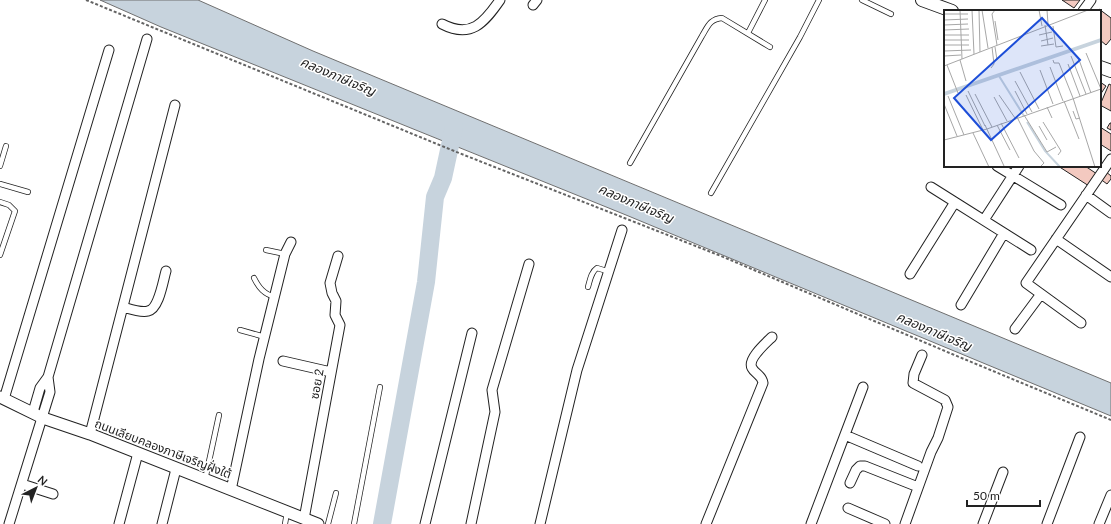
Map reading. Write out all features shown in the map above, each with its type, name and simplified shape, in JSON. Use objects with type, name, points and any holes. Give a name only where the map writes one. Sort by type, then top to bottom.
[{"type":"main road","points":[[922,0],[949,10]]},
{"type":"main road","points":[[1101,67],[1111,71]]},
{"type":"street","points":[[442,24],[453,30],[472,30],[491,13],[500,0]]},
{"type":"street","points":[[1085,10],[1091,0]]},
{"type":"street","points":[[33,412],[40,388],[48,377],[147,39]]},
{"type":"street","points":[[2,398],[109,50]]},
{"type":"street","points":[[90,434],[175,105]]},
{"type":"street","points":[[1081,323],[1026,283],[1111,159]]},
{"type":"street","points":[[998,167],[1061,205]]},
{"type":"street","points":[[984,220],[1018,167]]},
{"type":"street","points":[[931,187],[1004,232],[1030,250]]},
{"type":"street","points":[[1086,196],[1111,213]]},
{"type":"street","points":[[910,274],[955,202]]},
{"type":"street","points":[[540,524],[577,370],[610,272],[622,230]]},
{"type":"street","points":[[961,305],[1004,232]]},
{"type":"street","points":[[1056,239],[1111,277]]},
{"type":"street","points":[[232,490],[274,298],[285,254],[291,242]]},
{"type":"street","name":"ซอย 2","points":[[304,519],[340,325],[335,315],[336,301],[332,293],[330,283],[338,256]]},
{"type":"street","points":[[471,524],[495,412],[492,390],[529,264]]},
{"type":"street","points":[[123,307],[147,312],[152,310],[158,302],[166,271]]},
{"type":"street","points":[[1016,329],[1041,294]]},
{"type":"street","points":[[425,524],[472,333]]},
{"type":"street","points":[[706,524],[763,383],[752,368],[751,364],[760,348],[772,337]]},
{"type":"street","points":[[905,524],[938,438],[948,407],[945,400],[913,383],[914,374],[922,355]]},
{"type":"street","points":[[284,361],[331,372]]},
{"type":"street","points":[[10,524],[43,418],[50,389],[48,377]]},
{"type":"street","points":[[810,524],[863,387]]},
{"type":"street","name":"ถนนเลียบคลองภาษีเจริญฝั่งใต้","points":[[2,398],[43,418],[90,434],[318,524]]},
{"type":"street","points":[[845,435],[918,466]]},
{"type":"street","points":[[1047,524],[1080,437]]},
{"type":"street","points":[[119,524],[138,454]]},
{"type":"street","points":[[850,483],[856,470],[860,466],[865,466],[918,487]]},
{"type":"street","points":[[162,524],[176,469]]},
{"type":"street","points":[[983,524],[1003,472]]},
{"type":"street","points":[[22,484],[53,494]]},
{"type":"street","points":[[1099,524],[1111,495]]},
{"type":"street","points":[[848,508],[885,524]]},
{"type":"lane","points":[[748,33],[765,0]]},
{"type":"lane","points":[[711,193],[800,37],[819,0]]},
{"type":"lane","points":[[862,0],[890,14]]},
{"type":"lane","points":[[630,163],[709,25],[715,19],[722,18],[770,47]]},
{"type":"lane","points":[[0,166],[6,146]]},
{"type":"lane","points":[[0,184],[28,192]]},
{"type":"lane","points":[[0,202],[12,207],[15,210],[0,255]]},
{"type":"lane","points":[[266,250],[285,254]]},
{"type":"lane","points":[[588,287],[595,269],[597,268],[610,272]]},
{"type":"lane","points":[[254,278],[260,289],[274,298]]},
{"type":"lane","points":[[240,330],[265,337]]},
{"type":"lane","points":[[354,524],[380,387]]},
{"type":"lane","points":[[205,480],[220,415]]},
{"type":"lane","points":[[328,524],[336,493]]},
{"type":"lane","points":[[284,524],[287,512]]},
{"type":"path","points":[[86,0],[459,153],[721,256],[1111,420]]},
{"type":"water","name":"คลองภาษีเจริญ","points":[[100,0],[198,0],[313,51],[1111,383],[1111,416],[626,215],[161,27]]},
{"type":"building","points":[[1062,0],[1080,0],[1074,8]]},
{"type":"building","points":[[1101,10],[1111,18],[1111,39],[1106,45],[1101,41]]},
{"type":"building","points":[[1101,83],[1106,86],[1101,94]]},
{"type":"building","points":[[1109,84],[1111,85],[1111,111],[1101,106]]},
{"type":"building","points":[[1111,123],[1111,130],[1107,128]]},
{"type":"building","points":[[1101,128],[1111,134],[1111,151],[1101,145]]},
{"type":"building","points":[[1060,167],[1086,167],[1097,174],[1089,186]]},
{"type":"building","points":[[1105,171],[1111,176],[1111,179],[1107,184],[1099,178]]},
{"type":"waterway","points":[[382,524],[426,282],[435,197],[443,178],[454,127]]}]
